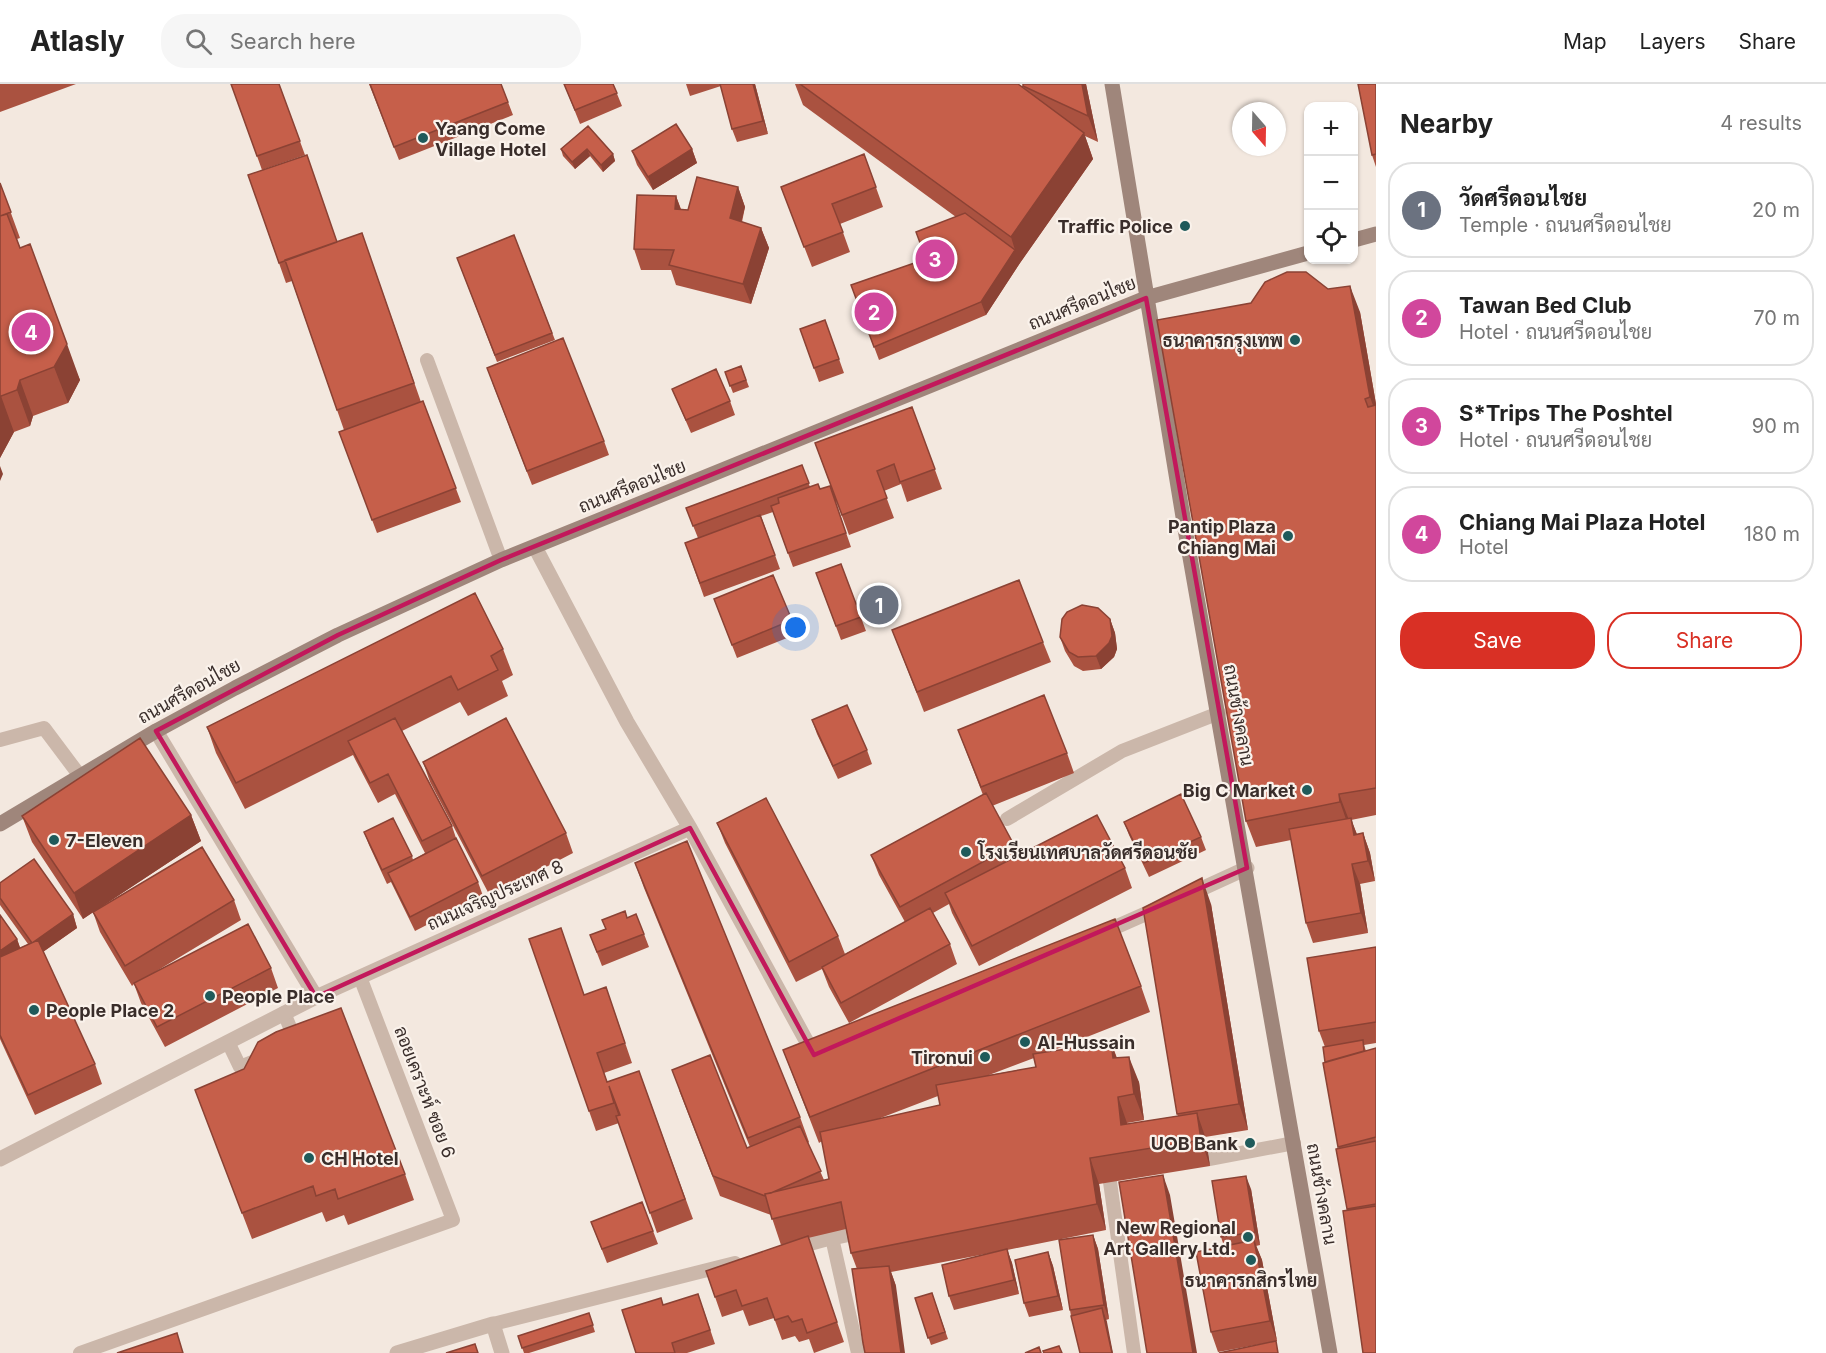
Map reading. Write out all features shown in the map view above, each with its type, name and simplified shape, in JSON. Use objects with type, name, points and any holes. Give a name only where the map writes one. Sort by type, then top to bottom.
[{"type":"street","name":"ถนนช้างคลาน","points":[[1112,84],[1146,298],[1330,1353]]},
{"type":"street","points":[[1358,239],[1376,234]]},
{"type":"street","name":"ถนนศรีดอนไชย","points":[[0,824],[156,731],[338,635],[501,560],[1146,298],[1304,254]]},
{"type":"street","points":[[535,547],[627,722],[690,828],[814,1055],[836,1046]]},
{"type":"street","points":[[156,731],[316,997]]},
{"type":"street","name":"ถนนเจริญประเทศ 8","points":[[0,1159],[316,997],[690,828]]},
{"type":"street","points":[[1090,939],[1247,868]]},
{"type":"street","points":[[832,1238],[851,1234]]},
{"type":"street","points":[[397,1353],[493,1324],[502,1353]]},
{"type":"lane","points":[[427,360],[501,560]]},
{"type":"lane","points":[[1007,819],[1122,751],[1219,713]]},
{"type":"lane","points":[[0,740],[44,728],[80,776]]},
{"type":"lane","name":"ลอยเคราะห์ ซอย 6","points":[[80,1353],[453,1220],[360,977]]},
{"type":"lane","points":[[228,1042],[240,1067],[297,1044],[284,1013]]},
{"type":"lane","points":[[1209,1159],[1294,1143]]},
{"type":"lane","points":[[1110,1182],[1134,1353]]},
{"type":"lane","points":[[776,1252],[832,1238],[858,1353]]},
{"type":"lane","points":[[493,1324],[753,1258]]},
{"type":"highlighted area","points":[[1146,298],[1247,868],[814,1055],[690,828],[316,997],[156,731],[338,635],[501,560]]},
{"type":"building","points":[[231,84],[279,84],[300,141],[257,156]]},
{"type":"building","name":"Yaang Come Village Hotel","points":[[370,84],[501,84],[508,102],[394,147]]},
{"type":"building","points":[[564,84],[613,84],[617,93],[575,110]]},
{"type":"building","points":[[720,84],[753,84],[763,121],[732,129]]},
{"type":"building","points":[[800,84],[1018,84],[1084,133],[1011,237]]},
{"type":"building","points":[[1023,84],[1082,84],[1088,116],[1023,86]]},
{"type":"building","points":[[1358,84],[1376,84],[1376,154],[1372,155]]},
{"type":"building","points":[[676,124],[692,149],[648,177],[632,151]]},
{"type":"building","points":[[588,126],[613,154],[601,165],[587,149],[572,162],[561,149]]},
{"type":"building","points":[[864,154],[876,187],[832,204],[843,232],[804,247],[781,187]]},
{"type":"building","points":[[307,155],[337,242],[279,263],[248,175]]},
{"type":"building","points":[[697,177],[738,187],[730,218],[761,228],[743,284],[669,265],[674,250],[634,249],[637,195],[676,196],[675,209],[688,210]]},
{"type":"building","points":[[0,183],[11,212],[0,216]]},
{"type":"building","points":[[965,213],[1015,250],[981,302],[874,347],[851,285],[926,259],[916,232]]},
{"type":"building","points":[[7,214],[20,248],[30,244],[67,344],[54,367],[20,380],[17,390],[0,398],[0,216]]},
{"type":"building","points":[[362,233],[414,383],[337,410],[285,260]]},
{"type":"building","points":[[514,235],[552,333],[495,355],[457,258]]},
{"type":"building","name":"Pantip Plaza Chiang Mai","points":[[1287,272],[1306,272],[1328,289],[1350,286],[1370,397],[1365,399],[1368,407],[1376,405],[1376,788],[1339,794],[1340,802],[1246,821],[1157,320],[1251,303],[1265,282]]},
{"type":"building","points":[[825,320],[839,359],[814,368],[800,329]]},
{"type":"building","points":[[563,338],[604,441],[527,471],[487,368]]},
{"type":"building","points":[[741,366],[746,380],[730,386],[725,372]]},
{"type":"building","points":[[716,369],[730,401],[686,420],[672,389]]},
{"type":"building","points":[[423,401],[456,488],[372,520],[339,432]]},
{"type":"building","points":[[912,407],[935,469],[900,482],[894,464],[877,471],[887,498],[842,515],[815,443]]},
{"type":"building","points":[[802,465],[809,483],[693,526],[686,508]]},
{"type":"building","points":[[818,484],[820,489],[830,486],[846,533],[788,553],[771,506],[779,503],[778,498]]},
{"type":"building","points":[[760,515],[775,555],[700,583],[685,543]]},
{"type":"building","points":[[841,564],[861,617],[836,626],[816,573]]},
{"type":"building","points":[[773,575],[792,620],[732,645],[714,599]]},
{"type":"building","points":[[1019,580],[1043,642],[917,692],[892,630]]},
{"type":"building","points":[[475,593],[503,649],[491,656],[498,670],[458,690],[451,676],[236,783],[207,727]]},
{"type":"building","points":[[1082,605],[1098,608],[1110,619],[1112,636],[1109,643],[1096,656],[1078,657],[1069,652],[1060,637],[1062,619],[1067,612]]},
{"type":"building","points":[[1044,695],[1067,753],[981,787],[958,730]]},
{"type":"building","points":[[847,705],[867,750],[833,766],[812,720]]},
{"type":"building","points":[[395,718],[452,826],[422,841],[388,774],[370,783],[348,741]]},
{"type":"building","points":[[506,718],[566,833],[482,876],[423,762]]},
{"type":"building","points":[[140,738],[191,815],[74,893],[22,816]]},
{"type":"building","points":[[986,793],[1014,845],[900,907],[871,855]]},
{"type":"building","points":[[1181,794],[1201,837],[1144,863],[1124,822]]},
{"type":"building","points":[[766,798],[838,936],[789,962],[717,823]]},
{"type":"building","points":[[1097,815],[1125,868],[972,946],[945,893]]},
{"type":"building","points":[[393,818],[412,856],[382,870],[364,832]]},
{"type":"building","points":[[1351,818],[1354,835],[1363,833],[1368,861],[1352,864],[1361,913],[1306,923],[1289,829]]},
{"type":"building","points":[[456,838],[478,882],[410,917],[388,873]]},
{"type":"building","points":[[687,841],[800,1117],[748,1138],[635,863]]},
{"type":"building","points":[[202,847],[234,900],[125,966],[93,912]]},
{"type":"building","points":[[34,859],[73,914],[32,943],[0,898],[0,883]]},
{"type":"building","points":[[1202,878],[1239,1104],[1177,1114],[1143,908]]},
{"type":"building","points":[[930,908],[950,944],[841,1003],[822,967]]},
{"type":"building","points":[[625,911],[627,918],[636,914],[644,934],[597,952],[590,935],[606,929],[602,920]]},
{"type":"building","points":[[0,915],[17,939],[0,951]]},
{"type":"building","points":[[1115,919],[1141,986],[810,1117],[783,1050]]},
{"type":"building","points":[[248,924],[271,968],[157,1027],[134,983]]},
{"type":"building","points":[[561,928],[584,995],[606,987],[625,1043],[597,1053],[607,1082],[639,1071],[685,1199],[650,1213],[616,1116],[620,1115],[609,1086],[614,1103],[589,1111],[529,939]]},
{"type":"building","name":"People Place 2","points":[[38,940],[95,1064],[28,1095],[0,1035],[0,957]]},
{"type":"building","points":[[1376,947],[1376,1022],[1319,1031],[1307,958]]},
{"type":"building","name":"CH Hotel","points":[[341,1008],[405,1174],[338,1199],[335,1189],[316,1196],[313,1186],[242,1213],[195,1090],[244,1069],[258,1042],[276,1032]]},
{"type":"building","points":[[1363,1040],[1364,1051],[1325,1062],[1323,1047]]},
{"type":"building","points":[[1111,1042],[1113,1058],[1129,1057],[1134,1094],[1118,1097],[1121,1125],[1197,1113],[1201,1140],[1090,1158],[1097,1204],[851,1253],[841,1202],[772,1219],[765,1194],[829,1179],[820,1132],[940,1105],[936,1085],[1036,1067],[1033,1054]]},
{"type":"building","points":[[1376,1048],[1376,1137],[1338,1147],[1323,1063]]},
{"type":"building","points":[[710,1055],[747,1148],[800,1126],[821,1171],[765,1194],[765,1196],[713,1176],[672,1070]]},
{"type":"building","points":[[1376,1141],[1376,1204],[1347,1209],[1336,1149]]},
{"type":"building","points":[[1163,1175],[1193,1353],[1147,1353],[1119,1182]]},
{"type":"building","points":[[1246,1176],[1255,1232],[1221,1237],[1212,1181]]},
{"type":"building","points":[[642,1202],[653,1231],[602,1249],[591,1222]]},
{"type":"building","points":[[1376,1206],[1376,1353],[1363,1353],[1343,1211]]},
{"type":"building","points":[[1093,1235],[1104,1305],[1070,1310],[1059,1240]]},
{"type":"building","points":[[808,1236],[837,1322],[807,1333],[802,1319],[792,1322],[788,1316],[775,1320],[767,1298],[742,1306],[736,1290],[715,1297],[706,1271]]},
{"type":"building","points":[[1254,1240],[1270,1321],[1211,1332],[1196,1252]]},
{"type":"building","points":[[1007,1249],[1014,1280],[949,1296],[942,1265]]},
{"type":"building","points":[[1048,1252],[1058,1296],[1024,1303],[1015,1260]]},
{"type":"building","points":[[889,1266],[901,1353],[865,1353],[852,1269]]},
{"type":"building","points":[[932,1293],[945,1332],[928,1338],[915,1298]]},
{"type":"building","points":[[698,1294],[710,1330],[672,1343],[675,1353],[636,1353],[622,1310],[661,1298],[663,1305]]},
{"type":"building","points":[[1102,1308],[1112,1353],[1080,1353],[1071,1316]]},
{"type":"building","points":[[589,1313],[593,1325],[522,1348],[518,1336]]},
{"type":"building","points":[[177,1333],[183,1353],[117,1353]]},
{"type":"building","points":[[1276,1341],[1278,1353],[1219,1353]]},
{"type":"building","points":[[475,1344],[478,1353],[446,1353]]},
{"type":"building","points":[[1059,1346],[1062,1353],[1044,1353],[1043,1351]]},
{"type":"building","points":[[1039,1347],[1041,1353],[1025,1353]]},
{"type":"place","name":"Yaang Come Village Hotel","points":[[423,138]]},
{"type":"place","name":"Traffic Police","points":[[1185,226]]},
{"type":"place","name":"S*Trips The Poshtel","points":[[935,259]]},
{"type":"place","name":"Tawan Bed Club","points":[[874,312]]},
{"type":"place","name":"Chiang Mai Plaza Hotel","points":[[31,332]]},
{"type":"place","name":"ธนาคารกรุงเทพ","points":[[1295,340]]},
{"type":"place","name":"Pantip Plaza Chiang Mai","points":[[1288,536]]},
{"type":"place","name":"วัดศรีดอนไชย","points":[[879,605]]},
{"type":"place","name":"Big C Market","points":[[1307,790]]},
{"type":"place","name":"7-Eleven","points":[[54,840]]},
{"type":"place","name":"โรงเรียนเทศบาลวัดศรีดอนชัย","points":[[966,852]]},
{"type":"place","name":"People Place","points":[[210,996]]},
{"type":"place","name":"People Place 2","points":[[34,1010]]},
{"type":"place","name":"Al-Hussain","points":[[1025,1042]]},
{"type":"place","name":"Tironui","points":[[985,1057]]},
{"type":"place","name":"UOB Bank","points":[[1250,1143]]},
{"type":"place","name":"CH Hotel","points":[[309,1158]]},
{"type":"place","name":"New Regional Art Gallery Ltd.","points":[[1248,1237]]},
{"type":"place","name":"ธนาคารกสิกรไทย","points":[[1251,1260]]}]
